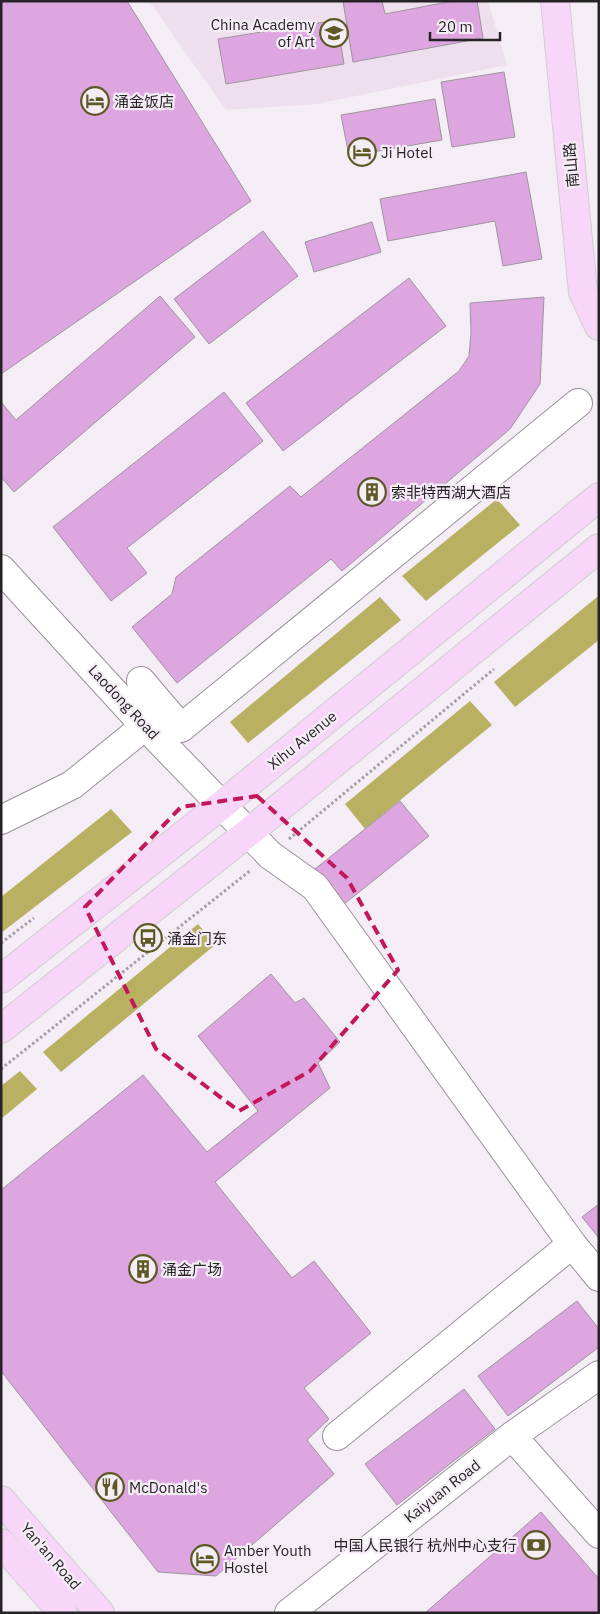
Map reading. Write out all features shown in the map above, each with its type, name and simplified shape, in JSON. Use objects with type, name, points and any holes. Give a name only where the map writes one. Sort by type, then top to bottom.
[{"type":"main road","name":"南山路","points":[[555,1],[582,292],[599,326]]},
{"type":"main road","name":"Xihu Avenue","points":[[1,979],[223,804],[599,497]]},
{"type":"main road","points":[[1,1029],[249,832],[599,548]]},
{"type":"main road","name":"Yan'an Road","points":[[1,1500],[100,1613]]},
{"type":"main road","name":"Yan'an Road","points":[[1,1543],[63,1613]]},
{"type":"street","points":[[120,698],[150,674],[181,728],[578,403]]},
{"type":"street","name":"Laodong Road","points":[[1,569],[146,726],[270,854],[315,887],[572,1244],[599,1277]]},
{"type":"street","points":[[1,820],[72,785],[146,726]]},
{"type":"street","points":[[337,1436],[572,1244]]},
{"type":"street","name":"Kaiyuan Road","points":[[289,1613],[512,1436],[599,1375]]},
{"type":"street","points":[[512,1436],[599,1534]]},
{"type":"path","points":[[1,1069],[270,854],[497,667]]},
{"type":"highlighted area","points":[[257,796],[347,878],[398,970],[310,1071],[239,1111],[156,1049],[85,907],[181,807]]},
{"type":"shaded area","name":"China Academy of Art","points":[[149,1],[488,1],[507,65],[317,104],[226,110]]},
{"type":"shaded area","points":[[497,499],[520,525],[426,601],[402,576]]},
{"type":"shaded area","points":[[380,597],[401,620],[248,743],[230,722]]},
{"type":"shaded area","points":[[597,597],[599,598],[599,640],[515,707],[494,682]]},
{"type":"shaded area","points":[[470,701],[492,725],[365,829],[345,804]]},
{"type":"shaded area","points":[[111,809],[132,832],[1,933],[1,897]]},
{"type":"shaded area","points":[[198,924],[215,945],[61,1072],[43,1052]]},
{"type":"shaded area","points":[[20,1071],[37,1089],[1,1119],[1,1086]]},
{"type":"building","name":"涌金饭店","points":[[1,1],[127,1],[251,201],[1,374]]},
{"type":"building","points":[[343,1],[382,1],[385,14],[453,1],[477,1],[483,38],[353,62]]},
{"type":"building","points":[[337,20],[344,64],[226,84],[218,39]]},
{"type":"building","points":[[504,72],[515,137],[452,147],[441,82]]},
{"type":"building","points":[[435,99],[442,140],[349,156],[341,115]]},
{"type":"building","points":[[526,172],[542,259],[503,266],[495,221],[388,241],[380,199]]},
{"type":"building","points":[[372,222],[381,252],[314,272],[305,242]]},
{"type":"building","points":[[263,231],[298,276],[209,344],[174,299]]},
{"type":"building","points":[[409,278],[446,326],[283,451],[246,403]]},
{"type":"building","points":[[160,296],[195,337],[14,492],[1,477],[1,402],[16,420]]},
{"type":"building","name":"索非特西湖大酒店","points":[[544,297],[540,384],[510,429],[342,571],[331,559],[177,683],[132,627],[172,594],[176,577],[290,486],[301,497],[459,371],[469,356],[471,333],[470,303]]},
{"type":"building","points":[[224,392],[263,441],[127,548],[147,573],[111,601],[53,527]]},
{"type":"building","points":[[400,801],[429,836],[343,905],[315,869]]},
{"type":"building","name":"涌金广场","points":[[271,974],[295,1003],[304,998],[340,1042],[318,1063],[330,1088],[215,1182],[292,1278],[314,1261],[371,1333],[304,1388],[329,1419],[307,1440],[334,1474],[216,1576],[158,1572],[1,1371],[1,1190],[143,1075],[207,1152],[258,1111],[198,1036]]},
{"type":"building","points":[[599,1204],[599,1238],[582,1217]]},
{"type":"building","points":[[577,1301],[599,1329],[599,1347],[508,1416],[478,1376]]},
{"type":"building","points":[[464,1389],[495,1429],[397,1505],[365,1464]]},
{"type":"building","name":"中国人民银行 杭州中心支行","points":[[541,1512],[599,1579],[599,1613],[425,1613]]},
{"type":"place","name":"China Academy of Art","points":[[334,33]]},
{"type":"place","name":"涌金饭店","points":[[95,101]]},
{"type":"place","name":"Ji Hotel","points":[[362,152]]},
{"type":"place","name":"索非特西湖大酒店","points":[[372,492]]},
{"type":"place","name":"涌金门东","points":[[148,938]]},
{"type":"place","name":"涌金广场","points":[[143,1269]]},
{"type":"place","name":"McDonald's","points":[[110,1487]]},
{"type":"place","name":"中国人民银行 杭州中心支行","points":[[536,1545]]},
{"type":"place","name":"Amber Youth Hostel","points":[[205,1559]]}]
